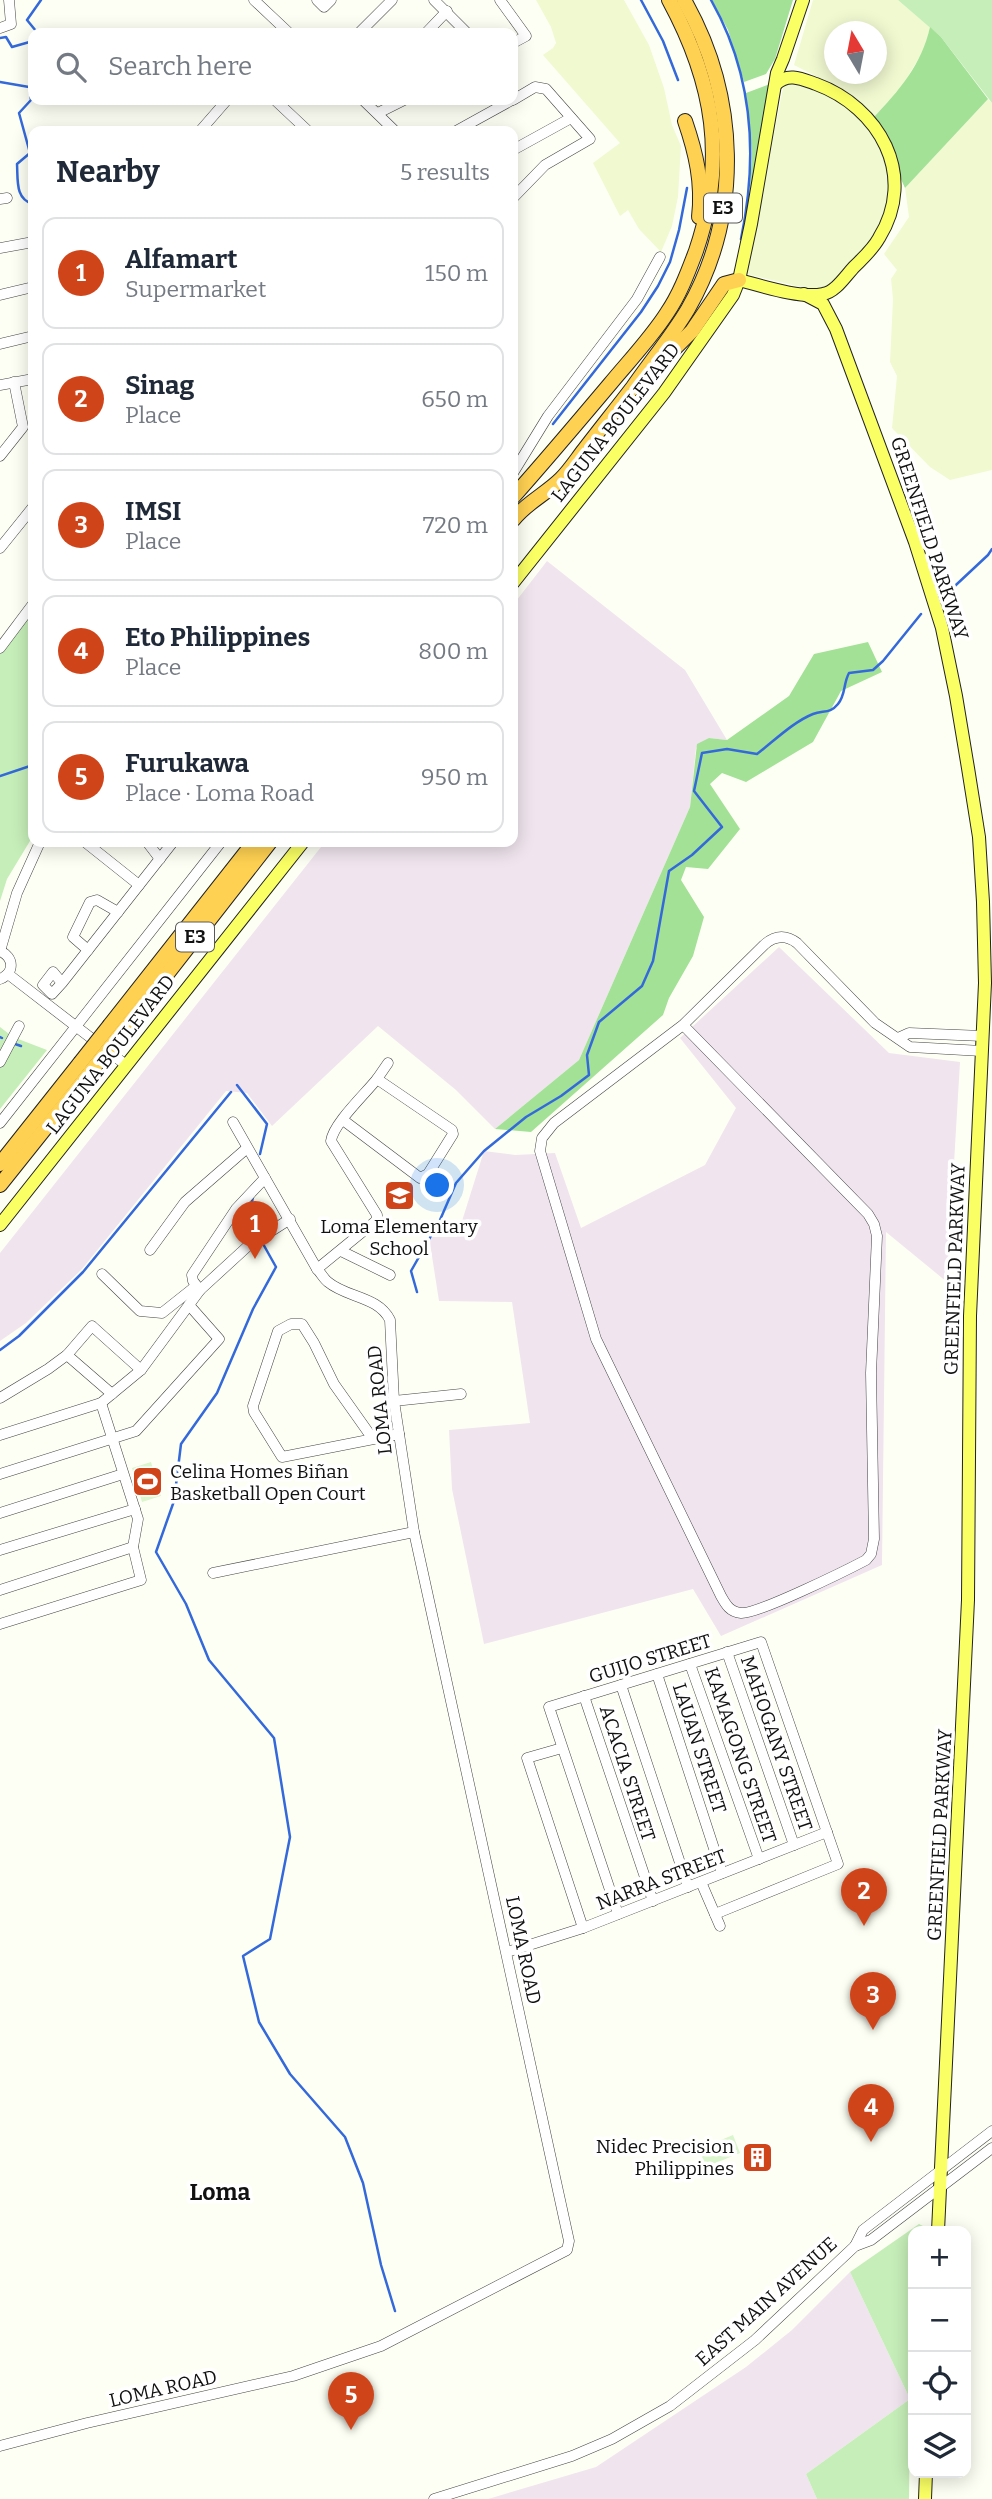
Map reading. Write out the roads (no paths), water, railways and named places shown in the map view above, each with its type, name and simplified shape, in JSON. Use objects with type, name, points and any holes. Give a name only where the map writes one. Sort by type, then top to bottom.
[{"type":"highway","name":"E3","points":[[518,490],[660,323],[686,277],[709,208],[713,174],[713,134],[701,72],[690,40],[669,0]]},
{"type":"highway","name":"E3","points":[[518,516],[561,479],[674,331],[694,297],[710,257],[724,203],[727,153],[721,96],[706,44],[684,0]]},
{"type":"highway","points":[[685,121],[697,161],[701,196],[697,231],[686,277]]},
{"type":"highway","points":[[624,398],[692,331],[724,284],[739,280]]},
{"type":"highway","name":"E3","points":[[115,1029],[250,847]]},
{"type":"highway","name":"E3","points":[[0,1185],[85,1067],[266,847]]},
{"type":"highway","name":"E3","points":[[0,1164],[85,1067]]},
{"type":"main road","points":[[739,280],[776,73],[803,0]]},
{"type":"main road","points":[[783,59],[785,68],[796,78]]},
{"type":"main road","points":[[776,84],[784,78],[796,78]]},
{"type":"main road","name":"GREENFIELD PARKWAY","points":[[739,280],[804,294],[825,294],[840,283],[870,251],[885,228],[893,192],[892,165],[881,136],[859,108],[832,91],[796,78]]},
{"type":"main road","name":"LAGUNA BOULEVARD","points":[[518,577],[685,365],[727,306],[739,280]]},
{"type":"main road","name":"GREENFIELD PARKWAY","points":[[836,329],[831,303],[840,283]]},
{"type":"main road","name":"GREENFIELD PARKWAY","points":[[804,294],[823,303],[836,329],[925,572],[949,660],[979,837],[984,916],[983,1036],[970,1330],[968,1600],[939,2226]]},
{"type":"main road","name":"LAGUNA BOULEVARD","points":[[0,1225],[299,847]]},
{"type":"main road","points":[[925,2499],[926,2478]]},
{"type":"street","points":[[0,28],[11,24],[9,0]]},
{"type":"street","points":[[254,0],[284,28]]},
{"type":"street","points":[[317,0],[324,8],[331,0]]},
{"type":"street","points":[[364,28],[393,0]]},
{"type":"street","points":[[434,0],[462,28]]},
{"type":"street","points":[[500,0],[526,36],[518,40]]},
{"type":"street","points":[[431,28],[447,11]]},
{"type":"street","points":[[518,97],[535,87],[547,89],[590,139],[545,165],[518,193]]},
{"type":"street","points":[[204,126],[223,105]]},
{"type":"street","points":[[280,105],[303,126]]},
{"type":"street","points":[[369,105],[390,126]]},
{"type":"street","points":[[378,113],[394,105]]},
{"type":"street","points":[[465,126],[503,105]]},
{"type":"street","points":[[518,147],[571,118]]},
{"type":"street","points":[[0,248],[28,243]]},
{"type":"street","points":[[518,465],[548,416],[638,299],[660,257]]},
{"type":"street","points":[[0,295],[28,288]]},
{"type":"street","points":[[0,344],[28,337]]},
{"type":"street","points":[[0,385],[28,380]]},
{"type":"street","points":[[0,456],[23,427],[14,382]]},
{"type":"street","points":[[0,548],[28,512]]},
{"type":"street","points":[[0,648],[28,611]]},
{"type":"street","points":[[38,847],[17,893],[0,951],[10,960],[11,970],[4,976],[126,1065]]},
{"type":"street","points":[[91,847],[139,885]]},
{"type":"street","points":[[151,847],[160,859]]},
{"type":"street","points":[[62,983],[169,847]]},
{"type":"street","points":[[0,1123],[218,847]]},
{"type":"street","points":[[88,950],[73,937],[90,902],[97,900],[118,912]]},
{"type":"street","points":[[682,1025],[868,1214],[877,1236],[871,1373],[874,1539],[871,1554],[861,1563],[744,1614],[732,1610],[721,1596],[599,1348],[540,1148],[542,1138],[554,1123],[682,1025],[768,942],[784,937],[797,943],[879,1027],[910,1047],[982,1051]]},
{"type":"street","points":[[0,1062],[19,1026]]},
{"type":"street","points":[[898,1038],[909,1033],[983,1036]]},
{"type":"street","points":[[317,1269],[374,1224],[377,1215],[331,1141],[331,1136],[388,1063]]},
{"type":"street","points":[[343,1120],[420,1178],[428,1174],[452,1139],[452,1130],[377,1079]]},
{"type":"street","name":"LOMA ROAD","points":[[0,2446],[87,2423],[293,2376],[381,2346],[567,2250],[569,2241],[414,1532],[394,1401],[390,1320],[386,1311],[370,1301],[327,1282],[246,1149],[233,1122]]},
{"type":"street","points":[[150,1250],[185,1202],[246,1149]]},
{"type":"street","points":[[0,1474],[136,1431],[219,1339],[195,1295],[192,1275],[236,1209],[265,1178]]},
{"type":"street","points":[[0,1435],[101,1403],[141,1370],[195,1295],[248,1245],[290,1219]]},
{"type":"street","points":[[341,1251],[390,1275]]},
{"type":"street","points":[[102,1274],[141,1311],[162,1313],[195,1295]]},
{"type":"street","points":[[373,1439],[334,1384],[302,1324],[291,1324],[278,1331],[253,1406],[282,1457],[399,1434]]},
{"type":"street","points":[[0,1398],[48,1369],[67,1354],[92,1326],[141,1370]]},
{"type":"street","points":[[67,1354],[112,1394]]},
{"type":"street","points":[[394,1401],[461,1394]]},
{"type":"street","points":[[0,1624],[141,1580],[133,1547],[138,1519],[101,1403]]},
{"type":"street","points":[[0,1513],[123,1474]]},
{"type":"street","points":[[0,1550],[135,1508]]},
{"type":"street","points":[[213,1573],[414,1532]]},
{"type":"street","points":[[0,1590],[133,1547]]},
{"type":"street","name":"GUIJO STREET","points":[[562,1748],[549,1707],[761,1642],[827,1832]]},
{"type":"street","name":"MAHOGANY STREET","points":[[727,1652],[794,1845]]},
{"type":"street","name":"KAMAGONG STREET","points":[[690,1664],[759,1859]]},
{"type":"street","name":"LAUAN STREET","points":[[657,1674],[722,1873]]},
{"type":"street","points":[[621,1685],[688,1887]]},
{"type":"street","name":"ACACIA STREET","points":[[584,1696],[653,1901]]},
{"type":"street","points":[[583,1928],[527,1758],[562,1748],[618,1914]]},
{"type":"street","points":[[715,1914],[838,1864],[827,1832]]},
{"type":"street","name":"NARRA STREET","points":[[507,1952],[583,1928],[827,1832]]},
{"type":"street","points":[[701,1882],[720,1926]]},
{"type":"street","name":"EAST MAIN AVENUE","points":[[434,2499],[572,2456],[612,2439],[670,2406],[755,2340],[855,2246],[863,2230],[992,2131]]},
{"type":"street","name":"EAST MAIN AVENUE","points":[[855,2246],[871,2240],[992,2148]]},
{"type":"waterway","points":[[34,28],[27,20],[41,0]]},
{"type":"waterway","points":[[641,0],[663,41],[678,80]]},
{"type":"waterway","points":[[711,0],[736,57],[748,116],[749,177],[741,239]]},
{"type":"waterway","points":[[0,38],[6,37],[12,47],[28,42]]},
{"type":"waterway","points":[[0,82],[28,87]]},
{"type":"waterway","points":[[28,103],[19,113],[28,146]]},
{"type":"waterway","points":[[28,155],[17,164],[20,193],[28,202]]},
{"type":"waterway","points":[[553,424],[641,312],[658,286],[670,262],[687,188]]},
{"type":"waterway","points":[[942,598],[992,549]]},
{"type":"waterway","points":[[417,1292],[411,1271],[440,1220],[456,1183],[484,1151],[526,1117],[589,1075],[587,1055],[599,1022],[642,986],[653,961],[669,871],[692,855],[722,827],[694,791],[702,753],[727,749],[757,754],[798,722],[813,714],[832,709],[841,700],[849,673],[873,670],[921,614]]},
{"type":"waterway","points":[[0,776],[28,767]]},
{"type":"waterway","points":[[15,1044],[21,1046]]},
{"type":"waterway","points":[[237,1085],[267,1124],[260,1154]]},
{"type":"waterway","points":[[0,1350],[19,1336],[83,1272],[231,1092]]},
{"type":"waterway","points":[[253,1196],[250,1215],[258,1232]]},
{"type":"waterway","points":[[262,1242],[276,1267],[253,1309],[217,1393],[181,1444],[174,1501],[156,1552],[186,1604],[209,1660],[274,1738],[290,1837],[270,1939],[243,1956],[259,2022],[290,2074],[345,2137],[363,2183],[381,2265],[395,2311]]},
{"type":"place","name":"Loma Elementary School","points":[[399,1195]]},
{"type":"place","name":"Alfamart","points":[[255,1259]]},
{"type":"place","name":"Celina Homes Biñan Basketball Open Court","points":[[147,1482]]},
{"type":"place","name":"Sinag","points":[[864,1926]]},
{"type":"place","name":"IMSI","points":[[873,2030]]},
{"type":"place","name":"Eto Philippines","points":[[871,2142]]},
{"type":"place","name":"Nidec Precision Philippines","points":[[757,2157]]},
{"type":"place","name":"Furukawa","points":[[351,2430]]},
{"type":"district","name":"Loma","points":[[220,2192]]}]
